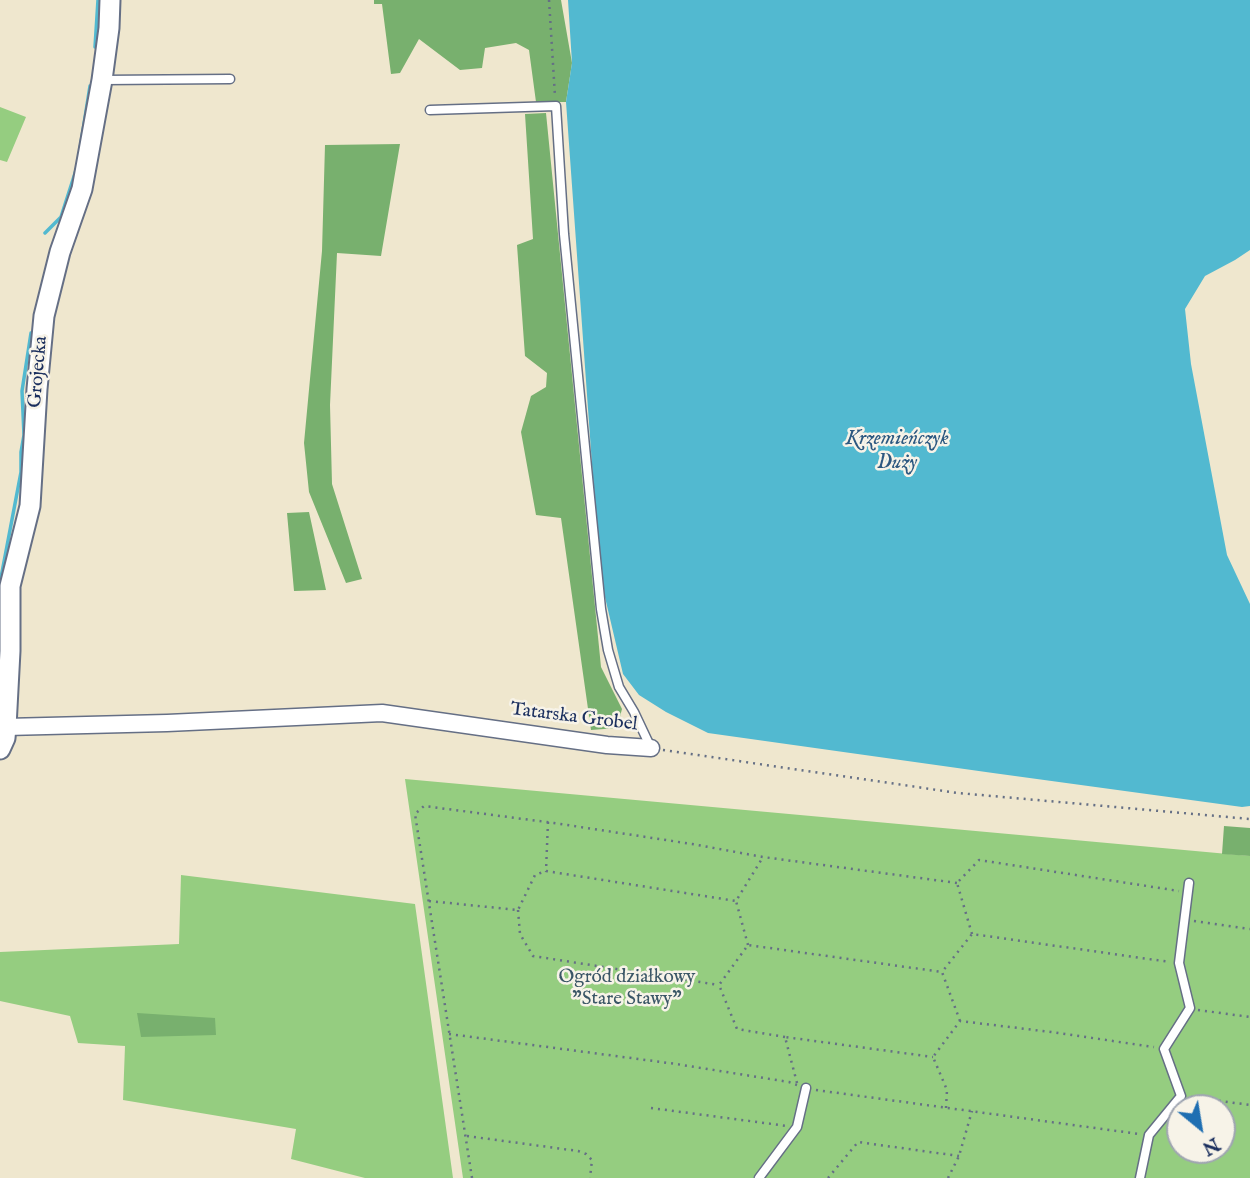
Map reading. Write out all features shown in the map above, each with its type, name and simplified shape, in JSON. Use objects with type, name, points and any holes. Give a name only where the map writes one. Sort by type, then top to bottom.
[{"type":"street","name":"Grojecka","points":[[0,749],[6,727],[5,650],[10,586],[30,506],[44,316],[60,252],[82,189],[102,80],[110,0]]},
{"type":"street","name":"Tatarska Grobel","points":[[6,727],[382,713],[607,745],[651,748]]},
{"type":"lane","points":[[102,80],[230,79]]},
{"type":"lane","points":[[430,110],[556,106]]},
{"type":"lane","name":"Tatarska Grobel","points":[[556,106],[564,234],[601,609],[608,650],[619,687],[651,748]]},
{"type":"lane","points":[[1180,1094],[1164,1049],[1190,1008],[1180,963],[1189,888]]},
{"type":"lane","points":[[759,1178],[797,1127],[802,1087]]},
{"type":"lane","points":[[1140,1178],[1149,1135],[1166,1114]]},
{"type":"path","points":[[549,0],[556,106]]},
{"type":"path","points":[[651,748],[958,793],[1250,818]]},
{"type":"path","points":[[472,1178],[415,814],[424,806],[692,844],[763,858],[957,883]]},
{"type":"path","points":[[546,871],[548,822]]},
{"type":"path","points":[[748,945],[736,901],[763,858]]},
{"type":"path","points":[[957,883],[979,860],[1189,888]]},
{"type":"path","points":[[719,985],[533,956],[520,934],[517,910],[535,875],[546,871],[736,901]]},
{"type":"path","points":[[957,883],[972,934]]},
{"type":"path","points":[[428,901],[517,910]]},
{"type":"path","points":[[1185,919],[1250,929]]},
{"type":"path","points":[[972,934],[1180,963]]},
{"type":"path","points":[[942,972],[972,934]]},
{"type":"path","points":[[748,945],[942,972]]},
{"type":"path","points":[[719,985],[748,945]]},
{"type":"path","points":[[942,972],[960,1021]]},
{"type":"path","points":[[719,985],[737,1029],[933,1057]]},
{"type":"path","points":[[1190,1008],[1250,1017]]},
{"type":"path","points":[[960,1021],[1164,1049]]},
{"type":"path","points":[[933,1057],[960,1021]]},
{"type":"path","points":[[449,1034],[676,1064],[789,1082],[802,1087],[1149,1135]]},
{"type":"path","points":[[785,1037],[802,1087]]},
{"type":"path","points":[[933,1057],[947,1090],[946,1108]]},
{"type":"path","points":[[651,1108],[797,1127]]},
{"type":"path","points":[[948,1178],[959,1156],[972,1111]]},
{"type":"path","points":[[465,1136],[586,1154],[592,1160],[590,1178]]},
{"type":"path","points":[[828,1178],[858,1142],[959,1156]]},
{"type":"green space","points":[[374,0],[561,0],[572,63],[566,102],[536,102],[529,50],[516,43],[485,48],[482,68],[460,70],[419,39],[400,73],[391,74],[382,4],[374,4]]},
{"type":"green space","points":[[0,107],[26,117],[7,162],[0,160]]},
{"type":"green space","points":[[546,113],[601,667],[622,709],[617,728],[591,730],[561,518],[536,515],[521,432],[531,396],[546,387],[547,373],[525,356],[517,245],[533,239],[525,114]]},
{"type":"green space","points":[[400,144],[381,256],[337,253],[330,405],[332,484],[362,579],[346,583],[309,492],[304,443],[322,251],[325,145]]},
{"type":"green space","points":[[309,512],[326,590],[294,591],[287,513]]},
{"type":"green space","name":"Ogród działkowy \"Stare Stawy\"","points":[[405,779],[1250,856],[1250,1178],[463,1178]]},
{"type":"green space","points":[[1224,826],[1250,828],[1250,856],[1222,854]]},
{"type":"green space","points":[[181,875],[415,904],[453,1178],[365,1178],[291,1159],[296,1129],[123,1100],[125,1046],[78,1043],[70,1016],[0,1001],[0,952],[179,944]]},
{"type":"green space","points":[[137,1013],[215,1018],[216,1035],[141,1037]]},
{"type":"water","name":"Krzemieńczyk Duży","points":[[568,0],[1250,0],[1250,250],[1205,276],[1185,309],[1191,364],[1227,555],[1250,604],[1250,806],[708,733],[639,695],[623,674],[600,576],[566,102],[572,63]]},
{"type":"waterway","points":[[95,47],[98,0]]},
{"type":"waterway","points":[[80,149],[90,86]]},
{"type":"waterway","points":[[45,233],[61,217],[77,167]]},
{"type":"waterway","points":[[0,583],[21,472],[24,435],[22,391],[31,333]]},
{"type":"waterway","points":[[0,626],[1,637]]}]
